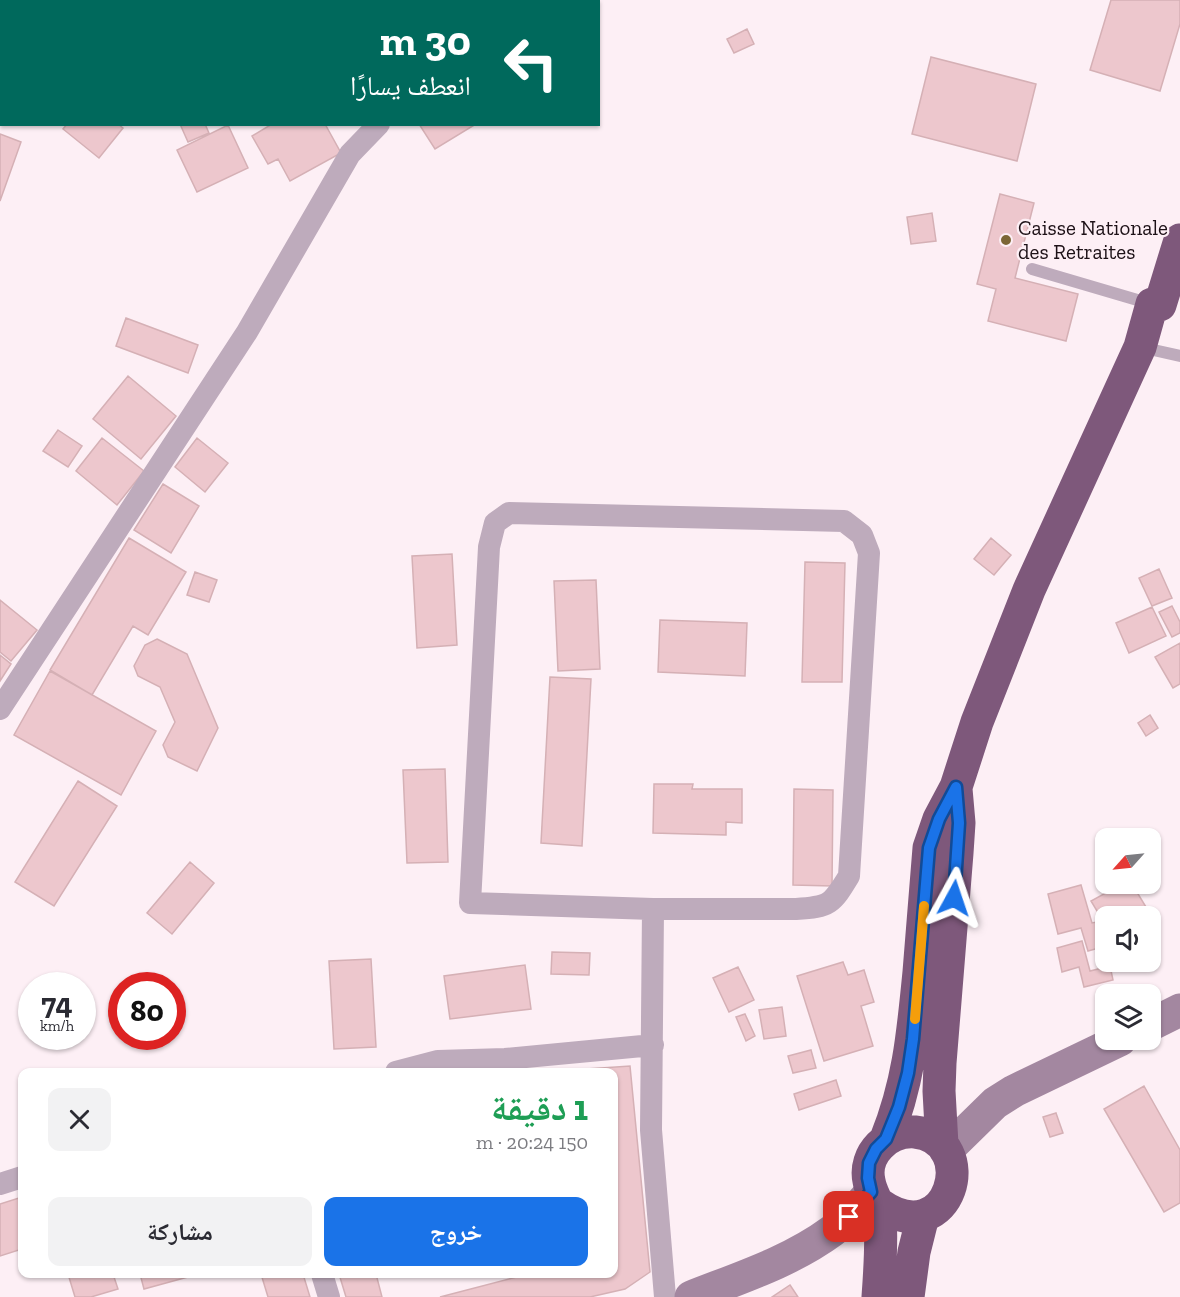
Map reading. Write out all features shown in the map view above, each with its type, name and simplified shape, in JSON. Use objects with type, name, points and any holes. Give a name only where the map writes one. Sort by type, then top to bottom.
[{"type":"highway","points":[[886,1139],[899,1107],[908,1073],[913,1039],[929,848],[939,819],[956,787],[977,722],[1029,590],[1140,347],[1152,304],[1160,304],[1180,240]]},
{"type":"highway","points":[[875,1198],[892,1214],[908,1218],[923,1216],[937,1209],[947,1197],[953,1182],[952,1166],[944,1148],[939,1091],[958,843],[956,787]]},
{"type":"highway","points":[[878,1297],[881,1258],[875,1198],[868,1178],[869,1163],[876,1149],[886,1139],[900,1133],[915,1132],[929,1136],[944,1148]]},
{"type":"highway","points":[[908,1297],[914,1252],[923,1216]]},
{"type":"street","points":[[0,710],[247,332],[350,154],[377,126]]},
{"type":"street","points":[[509,513],[844,521],[862,535],[869,553],[849,876],[836,897],[820,907],[652,909],[470,903],[489,547],[495,524],[509,513]]},
{"type":"street","points":[[652,909],[651,1130],[665,1297]]},
{"type":"street","points":[[1161,1019],[1180,1010]]},
{"type":"street","points":[[411,1068],[438,1061],[505,1059],[652,1046]]},
{"type":"street","points":[[944,1148],[995,1103],[1014,1091],[1099,1050]]},
{"type":"street","points":[[0,1184],[18,1178]]},
{"type":"street","points":[[691,1297],[784,1260],[813,1245],[875,1198]]},
{"type":"street","points":[[323,1278],[329,1297]]},
{"type":"lane","points":[[1032,269],[1152,304]]},
{"type":"lane","points":[[1140,347],[1180,356]]},
{"type":"building","points":[[1111,0],[1180,0],[1180,24],[1160,91],[1090,70]]},
{"type":"building","points":[[747,29],[754,44],[734,53],[727,39]]},
{"type":"building","points":[[931,57],[1036,84],[1017,161],[912,134]]},
{"type":"building","points":[[65,126],[120,126],[123,128],[99,158],[63,129]]},
{"type":"building","points":[[181,126],[206,126],[209,133],[188,142]]},
{"type":"building","points":[[228,126],[248,168],[197,192],[177,150]]},
{"type":"building","points":[[269,126],[326,126],[341,153],[290,181],[278,159],[268,164],[252,136]]},
{"type":"building","points":[[420,126],[473,126],[435,149]]},
{"type":"building","points":[[0,134],[21,142],[0,201]]},
{"type":"building","name":"Caisse Nationale des Retraites","points":[[1000,194],[1034,203],[1015,278],[1078,294],[1066,341],[988,321],[996,289],[977,284]]},
{"type":"building","points":[[932,213],[936,241],[911,244],[907,217]]},
{"type":"building","points":[[126,318],[198,345],[188,373],[116,346]]},
{"type":"building","points":[[128,376],[176,416],[141,459],[93,419]]},
{"type":"building","points":[[58,430],[82,446],[68,467],[43,451]]},
{"type":"building","points":[[102,438],[144,471],[117,505],[76,471]]},
{"type":"building","points":[[197,438],[228,463],[205,492],[175,467]]},
{"type":"building","points":[[163,484],[199,506],[171,553],[134,530]]},
{"type":"building","points":[[129,538],[186,572],[148,635],[133,626],[92,695],[50,670]]},
{"type":"building","points":[[991,538],[1011,555],[994,575],[974,559]]},
{"type":"building","points":[[452,554],[457,645],[417,648],[412,556]]},
{"type":"building","points":[[805,562],[845,563],[842,682],[802,682]]},
{"type":"building","points":[[1159,569],[1172,598],[1152,606],[1139,578]]},
{"type":"building","points":[[195,572],[217,580],[209,602],[187,595]]},
{"type":"building","points":[[596,580],[600,669],[558,671],[554,581]]},
{"type":"building","points":[[0,600],[37,630],[11,661],[0,652]]},
{"type":"building","points":[[1172,606],[1180,622],[1180,633],[1172,637],[1159,612]]},
{"type":"building","points":[[1152,607],[1166,636],[1129,653],[1116,623]]},
{"type":"building","points":[[660,620],[747,623],[745,676],[658,672]]},
{"type":"building","points":[[157,639],[187,654],[218,728],[197,771],[168,757],[163,745],[175,722],[160,687],[138,676],[134,666],[145,645]]},
{"type":"building","points":[[1180,643],[1180,684],[1173,688],[1155,657]]},
{"type":"building","points":[[0,655],[11,664],[0,681]]},
{"type":"building","points":[[50,671],[156,731],[121,795],[14,735]]},
{"type":"building","points":[[550,677],[591,679],[582,846],[541,843]]},
{"type":"building","points":[[1150,715],[1158,728],[1146,736],[1138,723]]},
{"type":"building","points":[[445,769],[448,862],[407,863],[403,770]]},
{"type":"building","points":[[78,781],[117,806],[54,906],[15,882]]},
{"type":"building","points":[[654,784],[693,784],[692,789],[742,789],[742,823],[726,822],[726,835],[653,833]]},
{"type":"building","points":[[794,789],[833,790],[832,886],[793,885]]},
{"type":"building","points":[[190,862],[214,883],[172,934],[147,913]]},
{"type":"building","points":[[1081,885],[1092,923],[1095,922],[1095,949],[1088,951],[1081,928],[1058,934],[1048,894]]},
{"type":"building","points":[[1104,894],[1138,894],[1145,906],[1095,908],[1091,901]]},
{"type":"building","points":[[1082,941],[1090,971],[1111,972],[1113,980],[1084,987],[1079,967],[1062,972],[1057,948]]},
{"type":"building","points":[[552,952],[590,953],[589,975],[551,974]]},
{"type":"building","points":[[371,959],[376,1047],[334,1049],[329,961]]},
{"type":"building","points":[[843,962],[848,975],[864,970],[874,1002],[861,1006],[873,1046],[824,1061],[797,976]]},
{"type":"building","points":[[525,965],[531,1009],[450,1019],[444,976]]},
{"type":"building","points":[[738,967],[754,1000],[729,1012],[713,978]]},
{"type":"building","points":[[782,1007],[786,1036],[764,1039],[759,1010]]},
{"type":"building","points":[[745,1014],[755,1036],[746,1041],[736,1017]]},
{"type":"building","points":[[811,1050],[816,1068],[793,1073],[788,1056]]},
{"type":"building","points":[[630,1066],[650,1272],[625,1289],[590,1297],[440,1297],[513,1278],[618,1278],[618,1068],[601,1068]]},
{"type":"building","points":[[836,1080],[841,1096],[799,1110],[794,1094]]},
{"type":"building","points":[[1144,1086],[1180,1150],[1180,1203],[1164,1212],[1104,1109]]},
{"type":"building","points":[[1056,1113],[1063,1133],[1050,1137],[1043,1117]]},
{"type":"building","points":[[18,1198],[18,1250],[0,1256],[0,1204]]},
{"type":"building","points":[[69,1278],[114,1278],[118,1289],[91,1297],[75,1297]]},
{"type":"building","points":[[141,1278],[184,1278],[144,1289]]},
{"type":"building","points":[[262,1278],[304,1278],[310,1297],[268,1297]]},
{"type":"building","points":[[340,1278],[377,1278],[382,1297],[346,1297]]},
{"type":"building","points":[[790,1285],[798,1297],[772,1297]]},
{"type":"slow traffic","points":[[915,1019],[924,906]]},
{"type":"place","name":"Caisse Nationale des Retraites","points":[[1006,240]]},
{"type":"route","points":[[849,1217],[871,1192],[868,1178],[869,1163],[876,1149],[886,1139],[899,1107],[908,1073],[913,1039],[929,848],[939,819],[956,787],[959,823],[954,898]]}]
